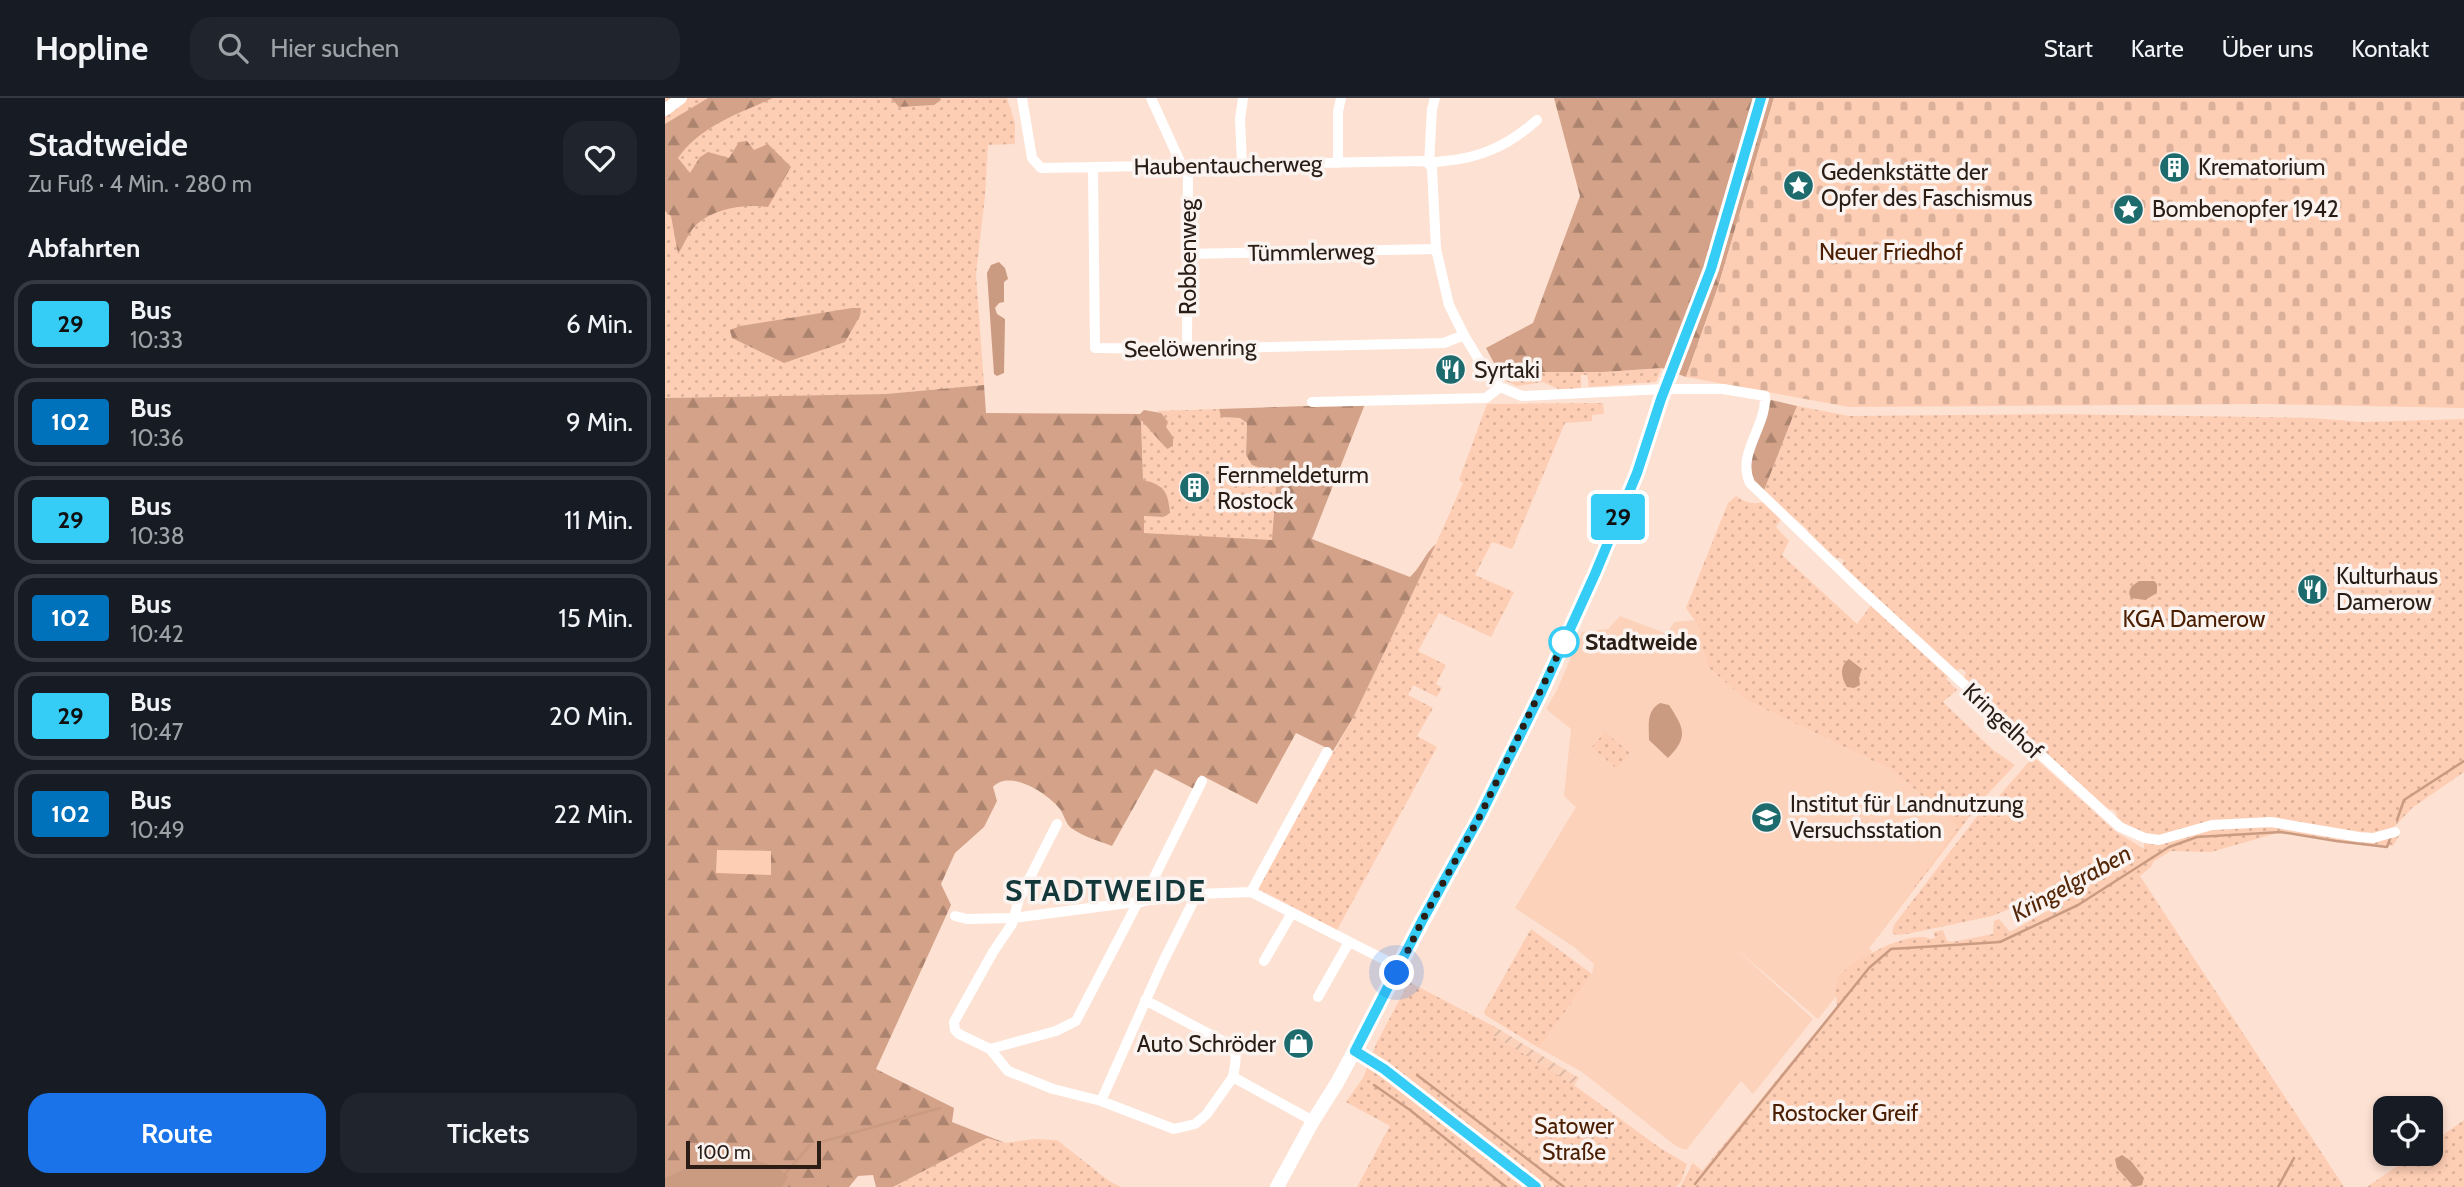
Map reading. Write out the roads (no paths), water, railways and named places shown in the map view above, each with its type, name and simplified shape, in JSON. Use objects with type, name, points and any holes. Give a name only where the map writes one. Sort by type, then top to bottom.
[{"type":"main road","points":[[1277,1187],[1355,1051],[1480,816],[1573,624],[1637,473],[1665,389],[1711,269],[1761,98]]},
{"type":"street","points":[[665,110],[681,98]]},
{"type":"street","points":[[1020,165],[1032,158],[1022,98]]},
{"type":"street","points":[[1151,98],[1185,165]]},
{"type":"street","points":[[1242,164],[1240,119],[1243,98]]},
{"type":"street","points":[[1338,163],[1338,112],[1341,98]]},
{"type":"street","points":[[1435,98],[1429,164],[1432,168],[1436,249],[1449,305],[1488,375],[1500,387],[1522,396],[1665,389]]},
{"type":"street","name":"Haubentaucherweg","points":[[1032,158],[1041,168],[1422,161],[1429,164],[1459,160],[1491,151],[1509,143],[1537,120]]},
{"type":"street","name":"Robbenweg","points":[[1185,165],[1187,348]]},
{"type":"street","name":"Seelöwenring","points":[[1093,168],[1095,348],[1444,343],[1464,335]]},
{"type":"street","name":"Tümmlerweg","points":[[1187,254],[1436,249]]},
{"type":"street","points":[[1313,402],[1486,398],[1500,387]]},
{"type":"street","name":"Kringelhof","points":[[1665,389],[1723,389],[1765,396],[1764,415],[1747,455],[1747,477],[1750,484],[1861,590],[2120,827],[2145,838],[2159,840],[2212,825],[2271,822],[2359,837],[2373,838],[2395,832]]},
{"type":"street","points":[[1251,892],[1327,752]]},
{"type":"street","points":[[990,1049],[1056,1031],[1076,1021],[1202,781]]},
{"type":"street","points":[[1057,824],[1019,899],[1013,918],[954,1022],[955,1030],[990,1049],[1008,1071],[1053,1089],[1101,1101],[1174,1129],[1195,1124],[1206,1115],[1233,1077],[1235,1050],[1145,1000]]},
{"type":"street","points":[[955,916],[967,919],[1013,918],[1197,894],[1251,892],[1399,967]]},
{"type":"street","points":[[1101,1101],[1145,1000],[1197,894]]},
{"type":"street","points":[[1264,961],[1292,913]]},
{"type":"street","points":[[1318,997],[1349,942]]},
{"type":"street","points":[[1355,1051],[1384,1069],[1536,1187]]},
{"type":"street","points":[[1233,1077],[1313,1121]]},
{"type":"waterway","name":"Kringelgraben","points":[[2397,820],[2404,800],[2464,761]]},
{"type":"waterway","name":"Kringelgraben","points":[[1695,1184],[1869,968],[1891,949],[2000,942],[2078,905],[2169,847],[2197,837],[2281,832],[2387,847],[2391,836]]},
{"type":"waterway","points":[[1417,1075],[1564,1187]]},
{"type":"waterway","points":[[1374,1085],[1410,1110],[1506,1187]]},
{"type":"waterway","points":[[818,1143],[940,1108]]},
{"type":"waterway","points":[[785,1174],[810,1145]]},
{"type":"waterway","points":[[2278,1187],[2294,1158]]},
{"type":"place","name":"Krematorium","points":[[2175,167]]},
{"type":"place","name":"Gedenkstätte der Opfer des Faschismus","points":[[1798,185]]},
{"type":"place","name":"Bombenopfer 1942","points":[[2129,209]]},
{"type":"place","name":"Syrtaki","points":[[1451,370]]},
{"type":"place","name":"Fernmeldeturm Rostock","points":[[1194,488]]},
{"type":"place","name":"Kulturhaus Damerow","points":[[2313,589]]},
{"type":"place","name":"Stadtweide","points":[[1564,642]]},
{"type":"place","name":"Institut für Landnutzung Versuchsstation","points":[[1767,817]]},
{"type":"place","name":"Auto Schröder","points":[[1299,1044]]},
{"type":"district","name":"STADTWEIDE","points":[[1106,890]]},
{"type":"park label","name":"Neuer Friedhof","points":[[1891,252]]},
{"type":"park label","name":"KGA Damerow","points":[[2194,619]]},
{"type":"park label","name":"Rostocker Greif","points":[[1845,1113]]},
{"type":"park label","name":"Satower Straße","points":[[1574,1139]]}]
